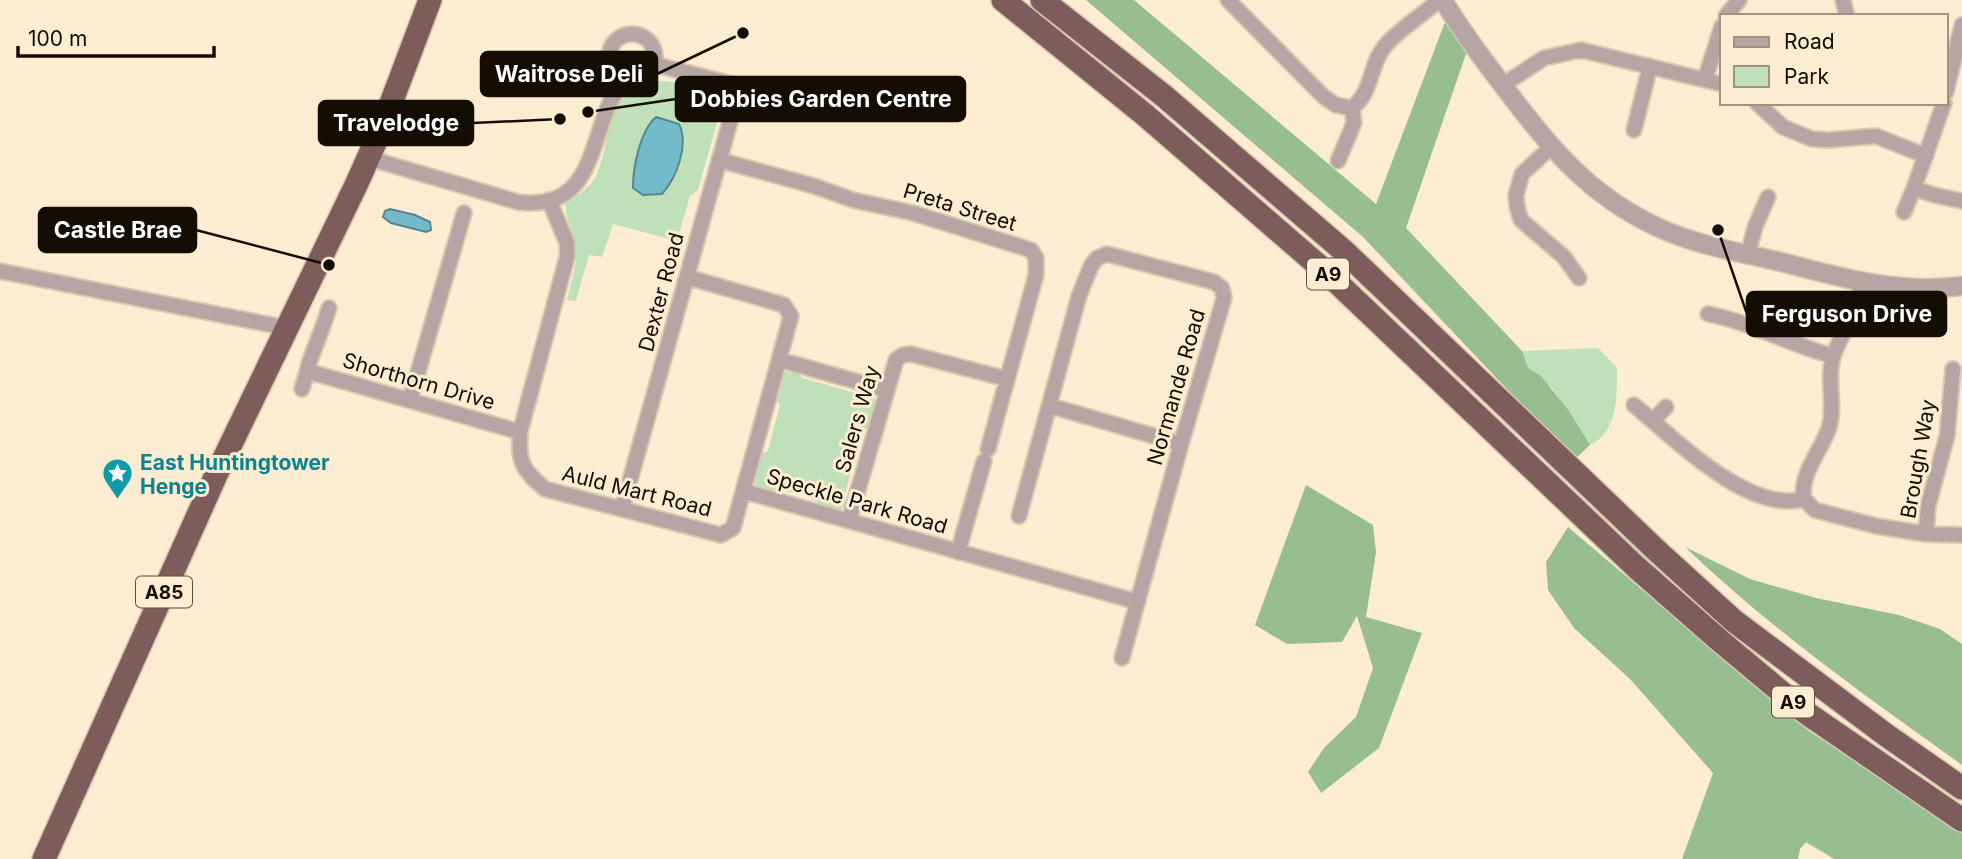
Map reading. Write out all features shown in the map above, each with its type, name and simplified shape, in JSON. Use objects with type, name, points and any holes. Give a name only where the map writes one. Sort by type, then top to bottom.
[{"type":"highway","name":"A9","points":[[1003,0],[1145,115],[1325,272],[1636,568],[1718,640],[1805,712],[1962,820]]},
{"type":"highway","name":"A9","points":[[1042,0],[1164,96],[1345,252],[1656,550],[1734,621],[1875,727],[1962,788]]},
{"type":"highway","name":"A85","points":[[44,859],[216,475],[368,158],[426,7]]},
{"type":"street","points":[[1228,0],[1324,96],[1336,105],[1352,108],[1359,103],[1367,90],[1384,47],[1441,0],[1459,28],[1551,147],[1584,181],[1615,205],[1657,228],[1681,236],[1860,281],[1907,289],[1962,286]]},
{"type":"street","points":[[1728,14],[1739,0]]},
{"type":"street","points":[[1705,79],[1720,32]]},
{"type":"street","points":[[1948,84],[1961,32]]},
{"type":"street","points":[[633,34],[646,40],[653,51],[653,64],[650,71],[638,79],[624,79],[613,70],[609,56],[614,43],[633,34]]},
{"type":"street","points":[[1503,85],[1544,58],[1581,50],[1720,83]]},
{"type":"street","name":"Dexter Road","points":[[622,509],[740,86],[653,64]]},
{"type":"street","points":[[1634,130],[1650,66]]},
{"type":"street","points":[[368,158],[518,202],[534,204],[548,200],[573,187],[589,165],[609,104],[624,79]]},
{"type":"street","points":[[1760,105],[1783,127],[1812,139],[1876,136],[1926,156]]},
{"type":"street","points":[[1903,212],[1943,105]]},
{"type":"street","points":[[1338,161],[1354,123],[1352,108]]},
{"type":"street","points":[[1551,147],[1522,174],[1518,184],[1517,207],[1521,220],[1564,257],[1579,278]]},
{"type":"street","name":"Preta Street","points":[[719,160],[814,186],[853,200],[914,214],[1031,250],[1036,258],[1036,275],[986,455]]},
{"type":"street","points":[[1914,188],[1962,201]]},
{"type":"street","points":[[1748,254],[1755,227],[1768,197]]},
{"type":"street","name":"Auld Mart Road","points":[[548,200],[567,243],[566,257],[520,432],[519,450],[525,472],[545,489],[721,535],[733,528],[791,316],[784,305],[687,277]]},
{"type":"street","points":[[410,400],[464,213]]},
{"type":"street","name":"Normande Road","points":[[1019,516],[1080,296],[1097,258],[1107,254],[1214,282],[1222,288],[1224,298],[1122,659]]},
{"type":"street","points":[[0,271],[287,328]]},
{"type":"street","points":[[1860,281],[1855,312],[1833,356],[1830,425],[1805,478],[1802,490],[1804,499],[1815,510],[1876,526],[1926,534],[1962,535]]},
{"type":"street","name":"Shorthorn Drive","points":[[302,389],[314,343],[324,325],[329,308]]},
{"type":"street","points":[[1708,314],[1749,324],[1769,335],[1833,356]]},
{"type":"street","name":"Salers Way","points":[[849,521],[896,360],[911,354],[1007,379]]},
{"type":"street","points":[[779,360],[887,390]]},
{"type":"street","name":"Brough Way","points":[[1926,534],[1928,506],[1956,392],[1953,369]]},
{"type":"street","name":"Shorthorn Drive","points":[[307,371],[520,432]]},
{"type":"street","points":[[1634,405],[1724,477],[1745,489],[1770,500],[1793,502],[1804,499]]},
{"type":"street","points":[[1051,407],[1181,444]]},
{"type":"street","points":[[1653,421],[1666,407]]},
{"type":"street","name":"Speckle Park Road","points":[[958,552],[986,455]]},
{"type":"street","name":"Speckle Park Road","points":[[743,491],[1138,602]]},
{"type":"green space","points":[[1086,0],[1134,0],[1376,204],[1445,22],[1467,51],[1406,228],[1522,351],[1528,368],[1541,376],[1569,411],[1590,445],[1574,460],[1363,237]]},
{"type":"green space","points":[[658,81],[679,82],[708,89],[720,112],[698,190],[690,196],[677,241],[613,224],[602,257],[589,255],[576,301],[567,300],[576,251],[566,204],[588,187],[597,174],[617,107],[625,97]]},
{"type":"green space","points":[[1598,348],[1617,368],[1616,401],[1606,431],[1590,445],[1552,388],[1528,368],[1522,351]]},
{"type":"green space","points":[[797,370],[802,378],[874,398],[876,405],[869,427],[863,430],[844,497],[848,503],[838,510],[830,510],[796,493],[763,491],[752,481],[759,455],[768,451],[780,405],[775,396],[782,373]]},
{"type":"green space","points":[[1306,485],[1373,525],[1376,552],[1366,617],[1422,633],[1379,748],[1321,793],[1308,772],[1324,748],[1356,717],[1373,668],[1357,616],[1342,642],[1287,644],[1255,625]]},
{"type":"green space","points":[[1568,527],[1810,732],[1962,827],[1962,859],[1834,859],[1806,842],[1800,849],[1798,859],[1682,859],[1713,773],[1630,679],[1574,628],[1548,590],[1546,562]]},
{"type":"green space","points":[[1685,547],[1750,579],[1816,598],[1899,615],[1940,629],[1962,644],[1962,765],[1785,634]]},
{"type":"water","points":[[656,117],[679,124],[682,151],[677,170],[662,194],[643,195],[633,188],[634,170],[642,140]]},
{"type":"water","points":[[390,209],[430,222],[431,230],[426,232],[391,223],[383,217],[385,211]]},
{"type":"place","name":"Waitrose Deli","points":[[743,33]]},
{"type":"place","name":"Dobbies Garden Centre","points":[[588,112]]},
{"type":"place","name":"Travelodge","points":[[560,119]]},
{"type":"place","name":"Ferguson Drive","points":[[1718,230]]},
{"type":"place","name":"Castle Brae","points":[[329,265]]},
{"type":"place","name":"East Huntingtower Henge","points":[[117,501]]}]
